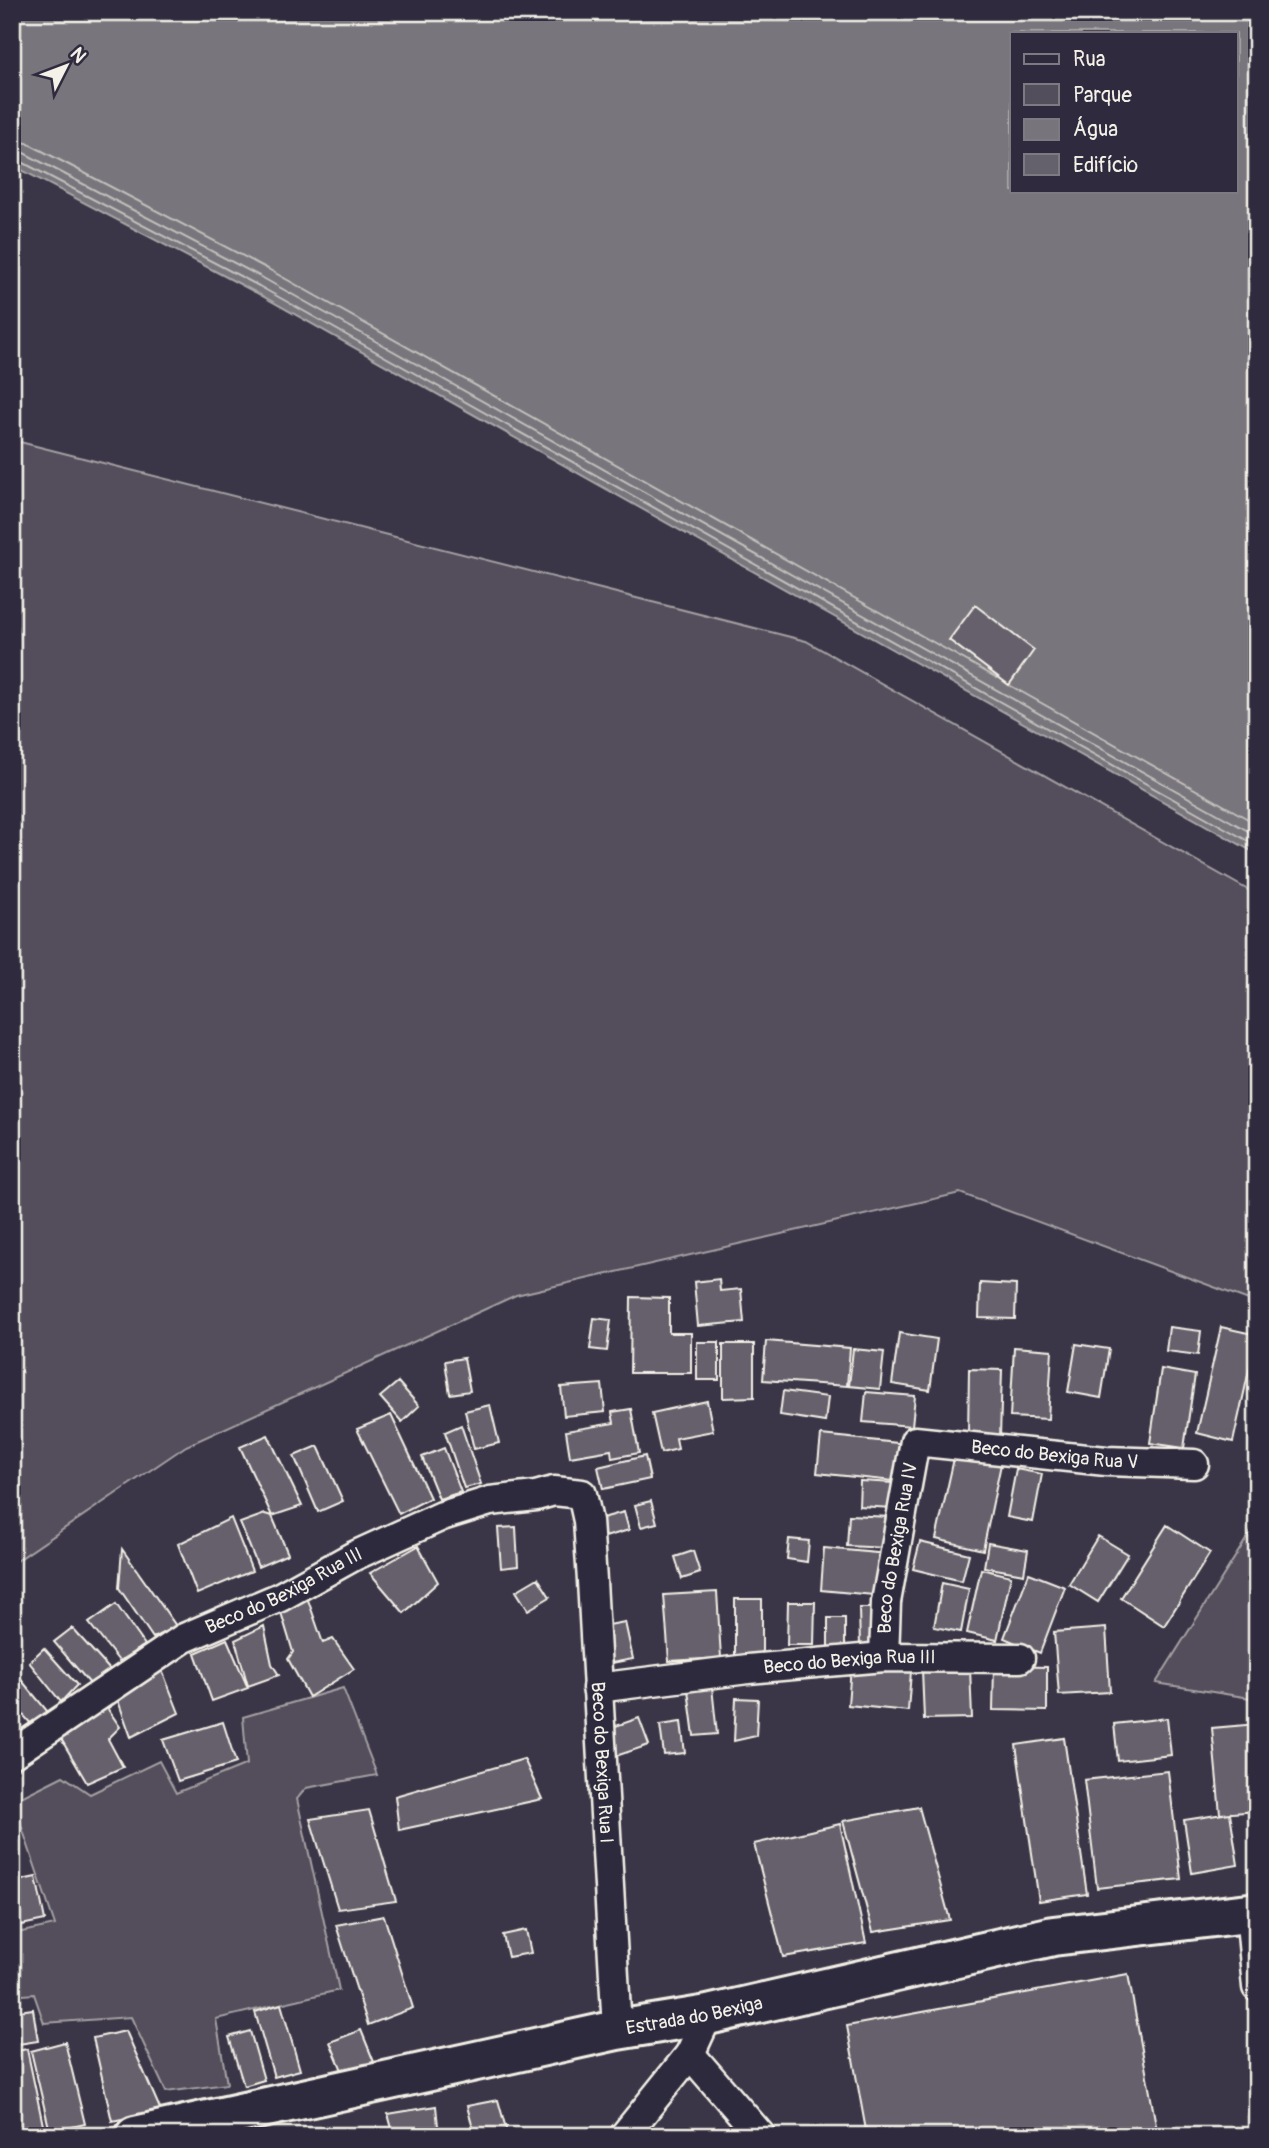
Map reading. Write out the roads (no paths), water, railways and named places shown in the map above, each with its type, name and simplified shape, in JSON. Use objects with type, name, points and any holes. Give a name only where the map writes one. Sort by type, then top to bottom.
[{"type":"street","name":"Beco do Bexiga Rua V","points":[[915,1441],[1106,1461],[1194,1464]]},
{"type":"street","name":"Beco do Bexiga Rua IV","points":[[884,1657],[886,1602],[915,1441]]},
{"type":"street","name":"Beco do Bexiga Rua III","points":[[12,1754],[184,1638],[280,1597],[354,1556],[442,1516],[490,1501],[536,1496],[554,1491],[582,1494]]},
{"type":"street","name":"Beco do Bexiga Rua I","points":[[582,1494],[588,1521],[617,2030]]},
{"type":"street","name":"Beco do Bexiga Rua III","points":[[597,1688],[748,1669],[884,1657],[1020,1658]]},
{"type":"street","name":"Estrada do Bexiga","points":[[135,2136],[617,2030],[708,2015],[1053,1936],[1253,1912]]},
{"type":"street","points":[[1253,1912],[1257,1987]]},
{"type":"street","points":[[624,2136],[690,2054],[708,2015]]},
{"type":"street","points":[[690,2054],[761,2136]]},
{"type":"water","points":[[12,12],[1257,12],[1257,854],[255,292],[12,165]]}]
